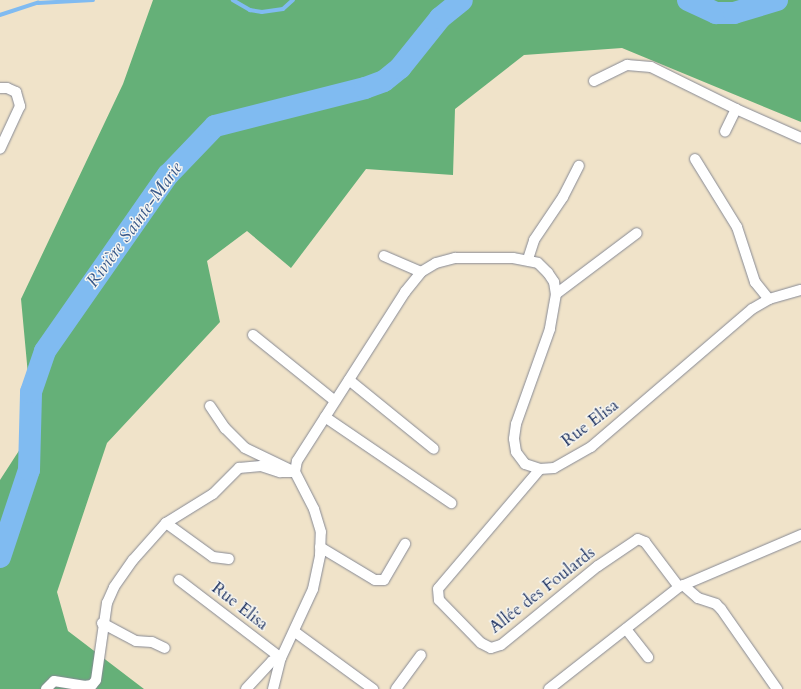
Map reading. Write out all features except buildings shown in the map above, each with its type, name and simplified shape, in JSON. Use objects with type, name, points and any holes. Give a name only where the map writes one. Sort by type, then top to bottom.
[{"type":"street","points":[[594,81],[627,65],[639,64],[668,74],[736,109],[801,138]]},
{"type":"street","points":[[0,88],[7,88],[16,92],[20,106],[0,149]]},
{"type":"street","points":[[725,132],[736,109]]},
{"type":"street","points":[[695,159],[737,227],[755,282],[769,299]]},
{"type":"street","points":[[528,259],[534,240],[563,197],[579,166]]},
{"type":"street","points":[[556,294],[637,233]]},
{"type":"street","points":[[384,256],[421,272]]},
{"type":"street","points":[[295,472],[304,447],[335,402],[405,292],[421,272],[436,264],[455,258],[528,259],[548,272],[554,282],[556,294],[550,328],[516,424],[514,439],[516,452],[526,464],[540,469]]},
{"type":"street","name":"Rue Elisa","points":[[540,469],[554,468],[591,447],[732,323],[769,299],[801,290]]},
{"type":"street","points":[[253,335],[335,402]]},
{"type":"street","points":[[349,380],[434,449]]},
{"type":"street","points":[[210,406],[225,428],[244,448],[295,472],[314,509],[320,532],[320,547],[313,589],[296,632],[281,658],[273,689]]},
{"type":"street","points":[[325,417],[451,503]]},
{"type":"street","points":[[46,689],[54,681],[84,686],[92,685],[96,680],[99,672],[102,624],[107,602],[114,587],[133,560],[166,523],[212,494],[239,468],[262,466],[280,472],[295,472]]},
{"type":"street","name":"Allée des Foulards","points":[[540,469],[438,589],[439,600],[481,643],[491,648],[501,645],[598,566],[638,539],[645,542],[681,586]]},
{"type":"street","points":[[166,523],[213,557],[229,559]]},
{"type":"street","points":[[548,689],[681,586],[801,534]]},
{"type":"street","points":[[320,547],[375,580],[384,580],[405,544]]},
{"type":"street","name":"Rue Elisa","points":[[179,580],[281,658]]},
{"type":"street","points":[[681,586],[694,596],[716,604],[721,609],[777,689]]},
{"type":"street","points":[[102,624],[136,641],[152,642],[165,648]]},
{"type":"street","points":[[626,629],[648,656]]},
{"type":"street","points":[[296,632],[374,689]]},
{"type":"street","points":[[396,689],[421,655]]},
{"type":"street","points":[[246,689],[272,661],[281,658]]},
{"type":"green space","points":[[153,0],[801,0],[801,122],[622,48],[524,55],[455,109],[453,175],[366,169],[291,268],[247,231],[207,261],[220,322],[107,443],[57,592],[68,631],[144,689],[0,689],[0,480],[33,429],[21,299],[123,84]]},
{"type":"waterway","points":[[0,15],[38,3],[93,0]]},
{"type":"waterway","points":[[233,0],[250,10],[262,12],[283,9],[293,0]]},
{"type":"waterway","name":"Rivière Sainte-Marie","points":[[0,557],[29,470],[31,392],[45,351],[168,175],[215,126],[365,88],[384,81],[400,68],[440,18],[462,0]]},
{"type":"waterway","name":"Rivière Sainte-Marie","points":[[688,0],[716,13],[734,13],[777,0]]}]
